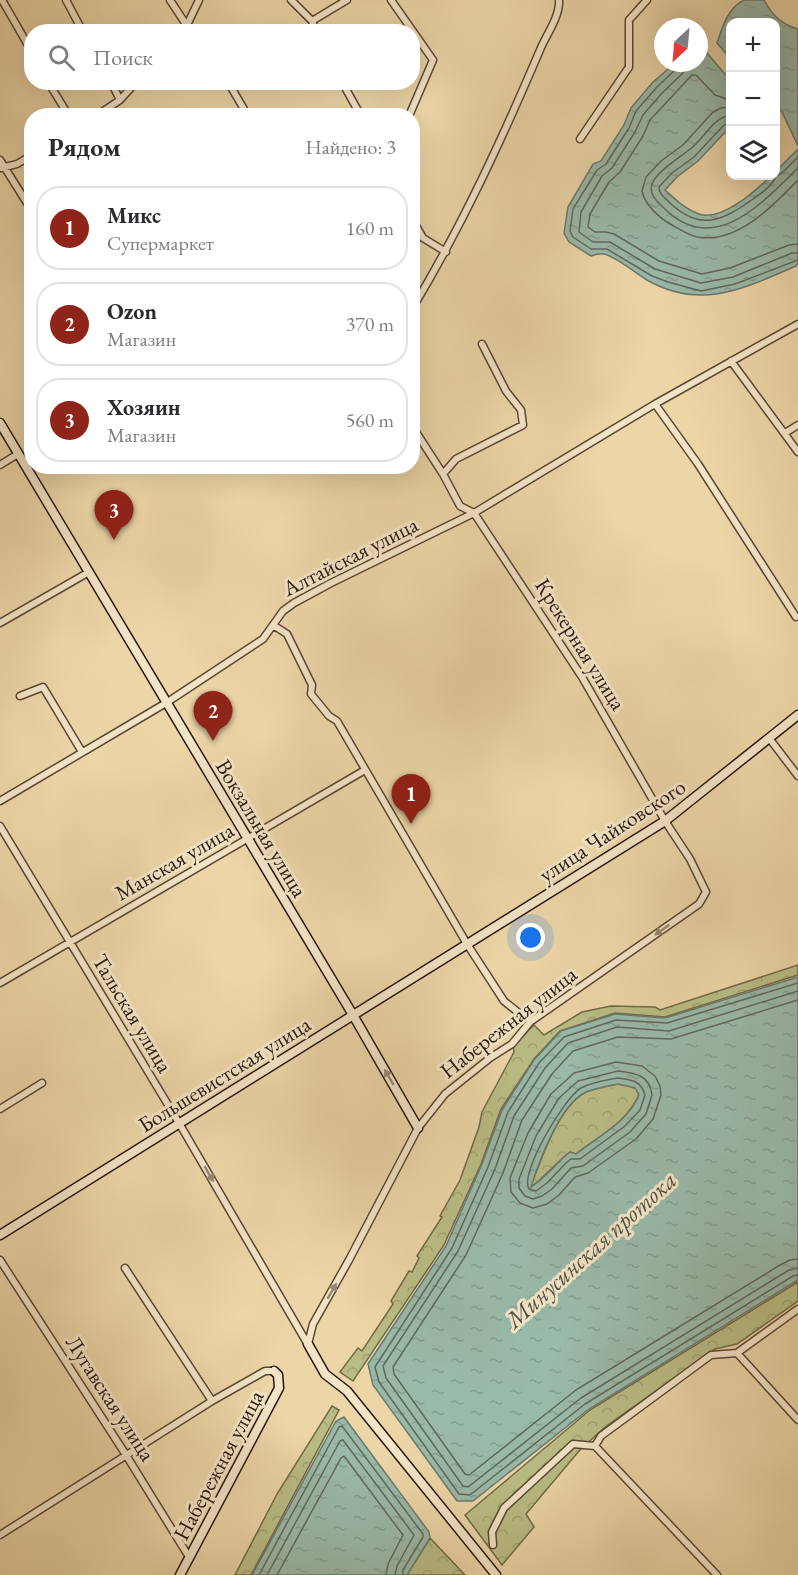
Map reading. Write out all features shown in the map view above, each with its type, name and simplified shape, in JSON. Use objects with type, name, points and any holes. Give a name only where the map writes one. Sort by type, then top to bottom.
[{"type":"street","points":[[2,0],[24,38]]},
{"type":"street","points":[[66,0],[79,24]]},
{"type":"street","points":[[170,0],[186,24]]},
{"type":"street","points":[[190,24],[199,0]]},
{"type":"street","points":[[291,0],[313,24]]},
{"type":"street","points":[[312,21],[348,0]]},
{"type":"street","points":[[391,0],[408,24]]},
{"type":"street","points":[[420,296],[446,252],[503,137],[560,8],[559,0]]},
{"type":"street","points":[[580,139],[629,67],[630,20],[648,0]]},
{"type":"street","points":[[413,108],[434,60],[420,40]]},
{"type":"street","points":[[53,90],[64,108]]},
{"type":"street","points":[[115,90],[120,100]]},
{"type":"street","points":[[108,108],[129,90]]},
{"type":"street","points":[[233,90],[243,108]]},
{"type":"street","points":[[346,90],[357,108]]},
{"type":"street","points":[[1,165],[16,164],[24,160]]},
{"type":"street","points":[[1,165],[24,199]]},
{"type":"street","points":[[420,233],[423,238],[446,252]]},
{"type":"street","name":"Алтайская улица","points":[[0,801],[166,703],[263,639],[283,611],[331,583],[474,513],[655,404],[798,324]]},
{"type":"street","points":[[443,474],[456,459],[523,425],[521,410],[507,391],[482,345]]},
{"type":"street","points":[[731,361],[798,452]]},
{"type":"street","points":[[655,404],[698,464],[796,617]]},
{"type":"street","name":"Вокзальная улица","points":[[0,423],[24,464]]},
{"type":"street","points":[[785,433],[798,425]]},
{"type":"street","name":"Крекерная улица","points":[[420,438],[460,506],[474,513],[582,677],[665,821],[690,859],[706,892]]},
{"type":"street","points":[[0,465],[18,454]]},
{"type":"street","name":"Вокзальная улица","points":[[30,474],[418,1128]]},
{"type":"street","points":[[0,622],[89,572]]},
{"type":"street","points":[[273,625],[287,633],[312,685],[311,694],[328,716],[337,721],[467,944],[504,1001],[530,1022]]},
{"type":"street","points":[[20,696],[43,687],[82,752]]},
{"type":"street","name":"улица Чайковского","points":[[467,944],[665,821],[798,715]]},
{"type":"street","points":[[769,738],[798,776]]},
{"type":"street","name":"Манская улица","points":[[0,983],[365,770]]},
{"type":"street","name":"Тальская улица","points":[[0,826],[308,1344]]},
{"type":"street","name":"Набережная улица","points":[[308,1344],[313,1324],[418,1128],[445,1094],[490,1058],[512,1044],[530,1022],[699,904],[706,892]]},
{"type":"street","name":"Большевистская улица","points":[[0,1235],[467,944]]},
{"type":"street","points":[[0,1109],[42,1083]]},
{"type":"street","name":"Лугавская улица","points":[[0,1260],[189,1557]]},
{"type":"street","points":[[125,1268],[212,1401]]},
{"type":"street","points":[[595,1446],[601,1436],[711,1355],[737,1353],[798,1309]]},
{"type":"street","points":[[297,1325],[313,1324]]},
{"type":"street","points":[[308,1344],[325,1374],[347,1391],[496,1575]]},
{"type":"street","points":[[737,1353],[798,1420]]},
{"type":"street","points":[[0,1535],[212,1401],[265,1371],[274,1371]]},
{"type":"street","name":"Набережная улица","points":[[180,1575],[279,1388],[278,1375],[274,1371]]},
{"type":"street","points":[[493,1545],[492,1532],[504,1508],[573,1444],[595,1446],[717,1575]]},
{"type":"green space","points":[[798,965],[798,975],[665,1017],[615,1013],[560,1031],[534,1059],[501,1109],[481,1164],[444,1245],[353,1381],[340,1372],[358,1348],[362,1351],[393,1304],[391,1301],[409,1271],[412,1272],[419,1258],[417,1256],[442,1217],[440,1216],[460,1180],[482,1112],[514,1052],[513,1046],[534,1025],[544,1035],[582,1012],[611,1006],[655,1007],[660,1010]]},
{"type":"green space","points":[[618,1084],[635,1087],[639,1094],[628,1113],[612,1128],[576,1154],[570,1152],[530,1188],[545,1149],[567,1109],[586,1092]]},
{"type":"green space","points":[[798,1282],[798,1301],[737,1344],[715,1349],[605,1427],[579,1451],[526,1514],[534,1527],[502,1565],[465,1515],[590,1410]]},
{"type":"green space","points":[[332,1406],[339,1410],[251,1575],[235,1575],[277,1494]]},
{"type":"green space","points":[[430,1538],[465,1575],[407,1575]]},
{"type":"water","points":[[744,0],[764,0],[778,18],[727,18]]},
{"type":"water","points":[[780,19],[798,29],[798,146],[780,110]]},
{"type":"water","points":[[726,20],[726,53],[717,43]]},
{"type":"water","points":[[708,54],[726,75],[726,131],[698,161],[677,177],[665,190],[680,204],[694,212],[708,215],[718,213],[738,203],[767,180],[780,180],[780,167],[798,149],[798,263],[796,266],[759,282],[723,293],[686,294],[647,280],[609,255],[591,256],[569,242],[564,233],[568,207],[593,164],[601,161],[624,125],[631,108],[665,72],[708,72]]},
{"type":"water","name":"Минусинская протока","points":[[798,977],[798,1280],[589,1409],[473,1501],[457,1501],[373,1385],[368,1364],[446,1246],[482,1164],[502,1110],[534,1060],[561,1031],[615,1014],[665,1018]],"holes":[[[618,1084],[635,1088],[639,1095],[634,1105],[620,1121],[576,1154],[570,1152],[531,1187],[539,1163],[559,1120],[576,1098],[586,1092]]]},
{"type":"water","points":[[344,1417],[429,1532],[430,1538],[407,1575],[252,1575],[336,1421]]},
{"type":"place","name":"Хозяин","points":[[114,540]]},
{"type":"place","name":"Ozon","points":[[213,741]]},
{"type":"place","name":"Микс","points":[[411,824]]}]
